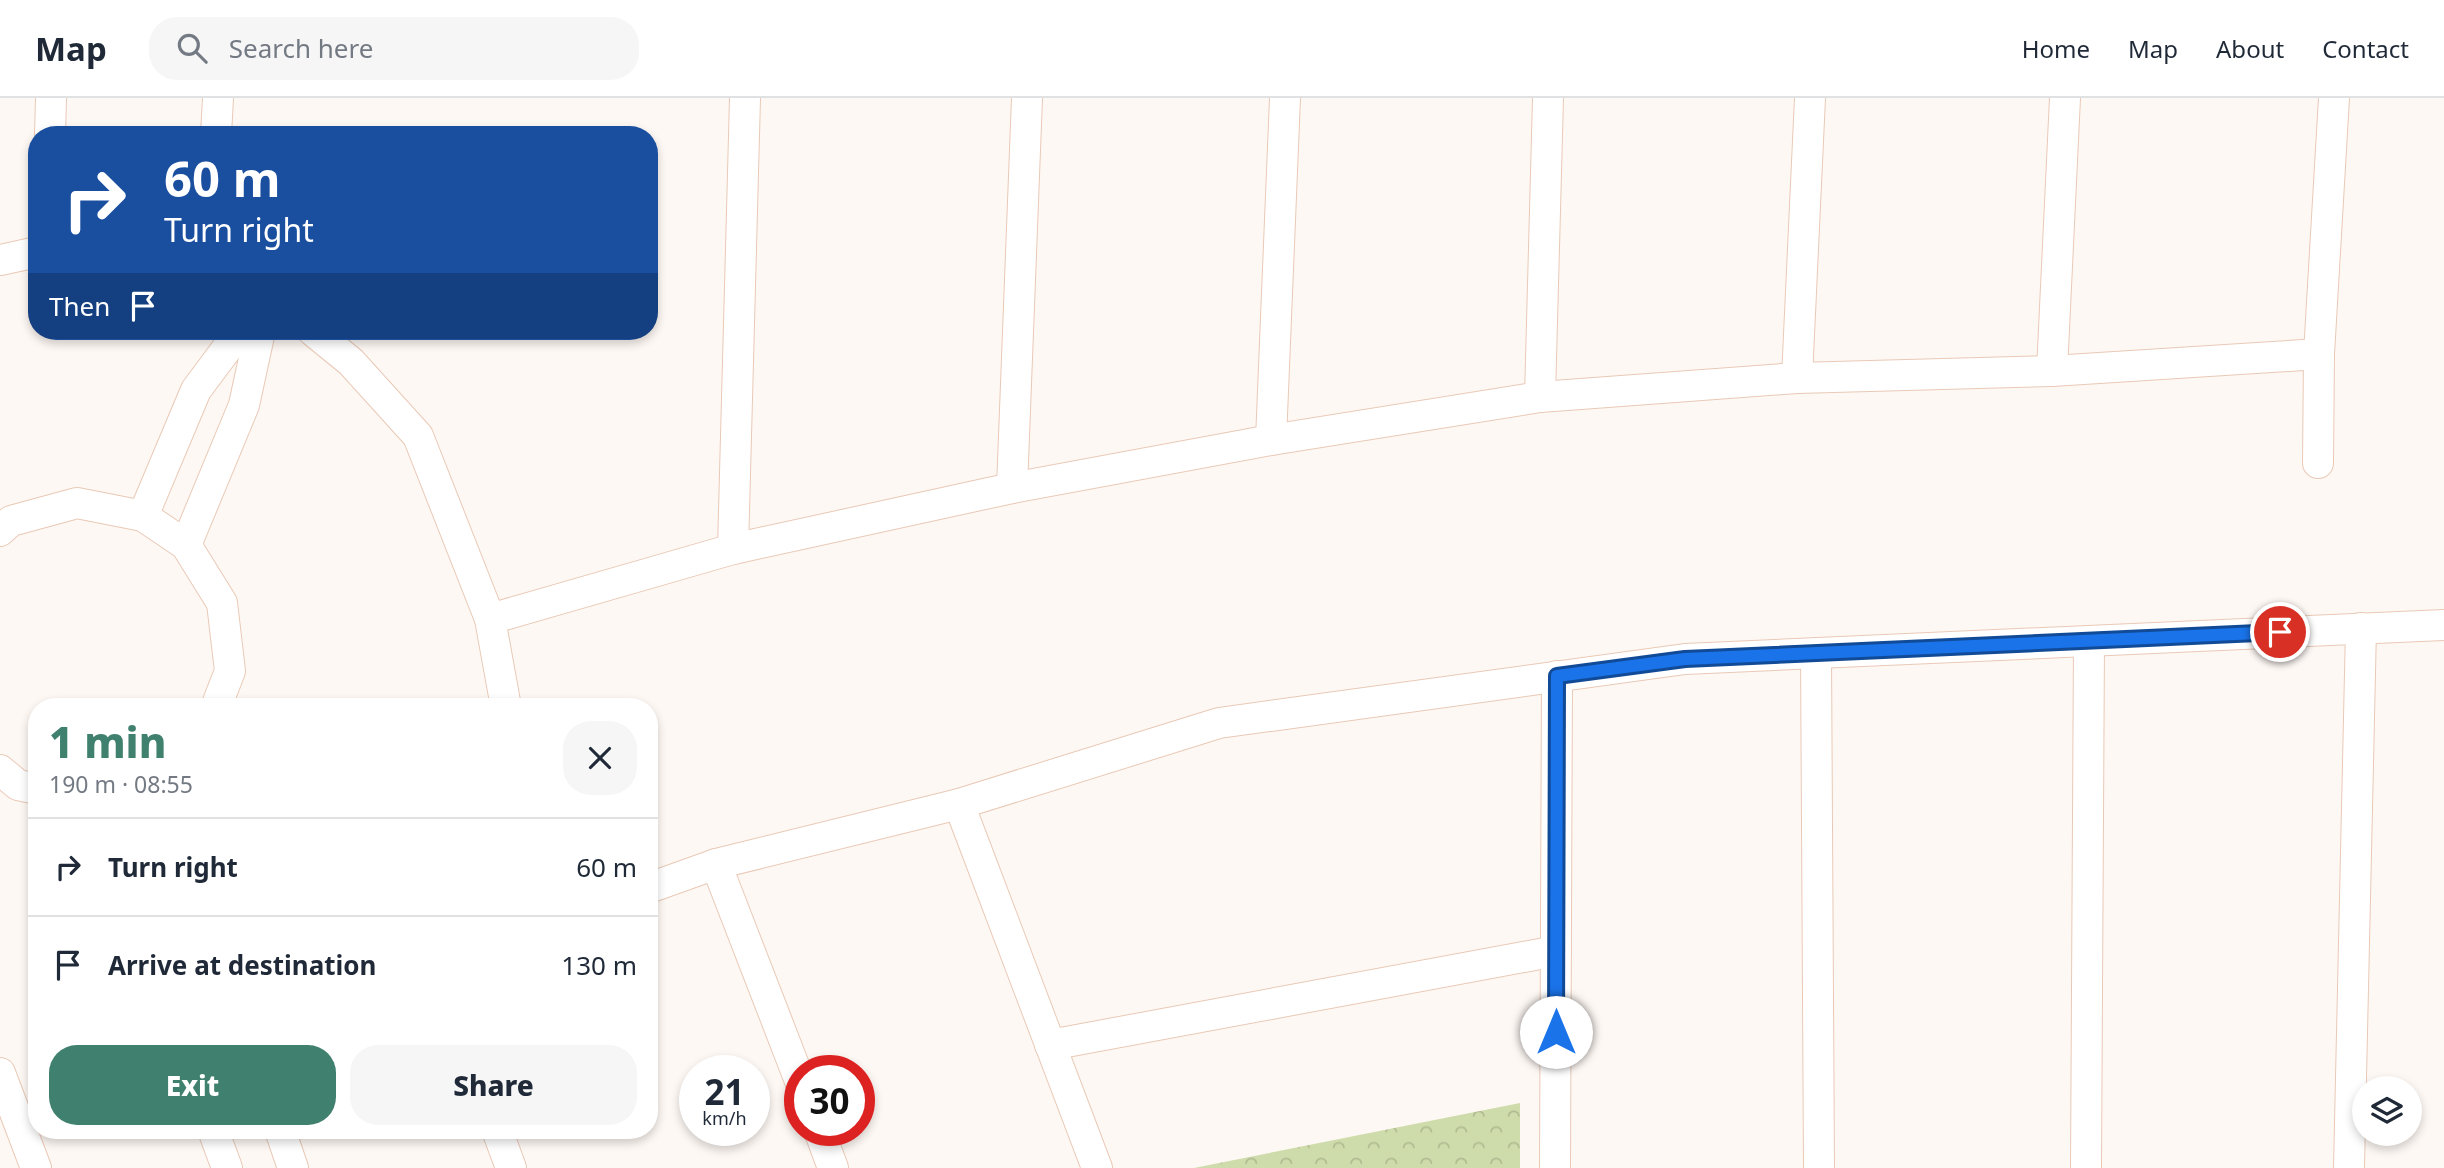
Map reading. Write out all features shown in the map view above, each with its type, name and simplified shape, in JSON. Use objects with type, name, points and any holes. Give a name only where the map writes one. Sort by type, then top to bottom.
[{"type":"street","points":[[50,126],[51,98]]},
{"type":"street","points":[[216,126],[218,98]]},
{"type":"street","points":[[733,549],[745,98]]},
{"type":"street","points":[[1012,488],[1027,98]]},
{"type":"street","points":[[1271,440],[1284,98]]},
{"type":"street","points":[[1540,397],[1548,98]]},
{"type":"street","points":[[1797,378],[1810,98]]},
{"type":"street","points":[[2052,371],[2064,98]]},
{"type":"street","points":[[2318,463],[2319,354],[2334,98]]},
{"type":"street","points":[[0,260],[28,254]]},
{"type":"street","points":[[143,516],[196,390],[233,340]]},
{"type":"street","points":[[186,545],[244,405],[258,340]]},
{"type":"street","points":[[324,340],[351,362],[418,436],[490,619],[504,698]]},
{"type":"street","points":[[490,619],[733,549],[1012,488],[1271,440],[1540,397],[1797,378],[2052,371],[2319,354]]},
{"type":"street","points":[[0,531],[11,521],[77,503],[143,516],[186,545],[222,603],[230,671],[220,698]]},
{"type":"street","points":[[658,885],[716,864],[959,804],[1219,723],[1685,659],[2444,625]]},
{"type":"street","points":[[2349,1168],[2361,628]]},
{"type":"street","points":[[2086,1168],[2089,641]]},
{"type":"street","points":[[1816,653],[1819,1168]]},
{"type":"street","points":[[1555,1168],[1557,676]]},
{"type":"street","points":[[0,770],[18,785],[28,787]]},
{"type":"street","points":[[959,804],[1097,1168]]},
{"type":"street","points":[[716,864],[790,1055]]},
{"type":"street","points":[[1050,1045],[1556,951]]},
{"type":"street","points":[[0,1073],[36,1168]]},
{"type":"street","points":[[216,1139],[227,1168]]},
{"type":"street","points":[[283,1139],[293,1168]]},
{"type":"street","points":[[500,1139],[511,1168]]},
{"type":"street","points":[[825,1146],[834,1168]]},
{"type":"green space","points":[[1520,1103],[1520,1168],[1194,1168]]},
{"type":"route","points":[[1556,1032],[1557,676],[1685,659],[2280,632]]}]
